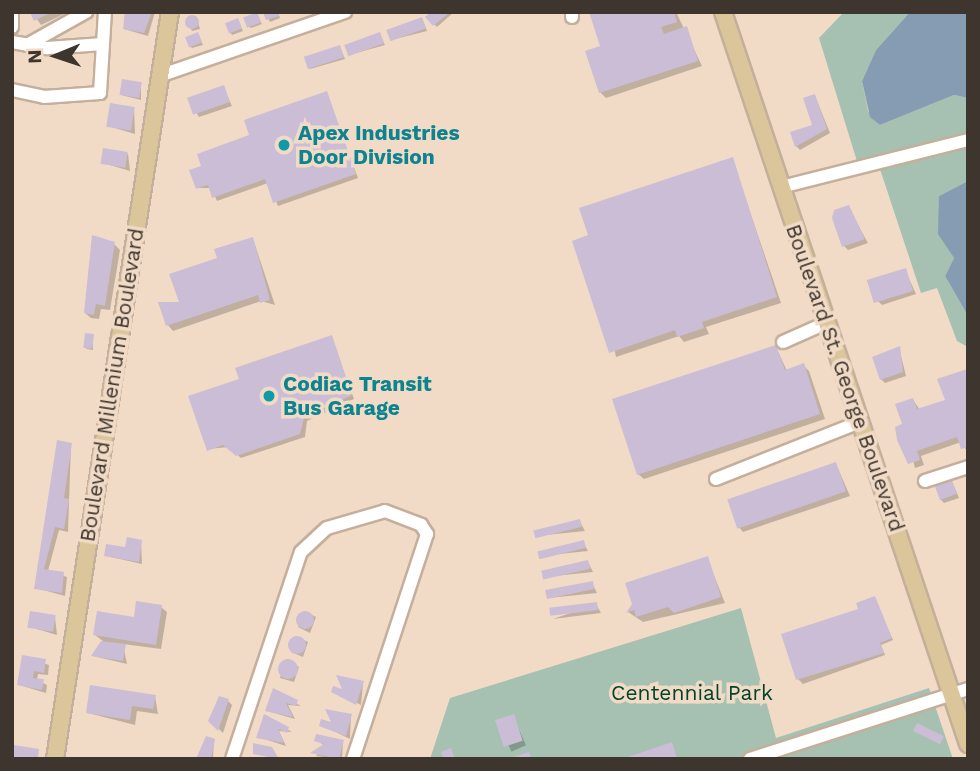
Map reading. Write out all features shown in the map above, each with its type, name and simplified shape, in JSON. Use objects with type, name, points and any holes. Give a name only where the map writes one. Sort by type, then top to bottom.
[{"type":"main road","name":"Boulevard Millenium Boulevard","points":[[55,759],[170,12]]},
{"type":"main road","name":"Boulevard St. George Boulevard","points":[[723,12],[968,744]]},
{"type":"street","points":[[27,45],[86,12]]},
{"type":"street","points":[[12,90],[44,97],[100,93],[105,12]]},
{"type":"street","points":[[159,76],[345,12]]},
{"type":"street","points":[[12,13],[12,27]]},
{"type":"street","points":[[12,42],[27,45],[103,44]]},
{"type":"street","points":[[781,187],[968,140]]},
{"type":"street","points":[[783,342],[827,323]]},
{"type":"street","points":[[716,479],[860,422]]},
{"type":"street","points":[[925,481],[968,467]]},
{"type":"street","points":[[232,759],[308,542],[327,528],[379,511],[421,524],[427,534],[353,759]]},
{"type":"street","points":[[750,759],[968,689]]},
{"type":"green space","points":[[844,12],[910,12],[876,50],[862,81],[868,111],[880,125],[954,95],[968,98],[968,181],[939,196],[939,234],[954,258],[945,276],[968,316],[968,347],[957,341],[937,288],[921,293],[879,166],[860,171],[819,38]]},
{"type":"green space","name":"Centennial Park","points":[[741,608],[776,738],[929,688],[953,759],[430,759],[450,698]]},
{"type":"water","points":[[910,12],[968,12],[968,98],[954,95],[880,125],[870,117],[862,81],[876,50]]},
{"type":"water","points":[[968,181],[968,316],[945,276],[954,258],[938,234],[939,196]]},
{"type":"building","points":[[30,12],[52,12],[34,21]]},
{"type":"building","points":[[125,12],[152,12],[144,33],[123,29]]},
{"type":"building","points":[[257,12],[261,22],[247,28],[243,18]]},
{"type":"building","points":[[263,12],[278,12],[279,16],[266,20]]},
{"type":"building","points":[[431,12],[450,12],[433,26],[425,17]]},
{"type":"building","points":[[589,12],[674,12],[677,22],[661,27],[664,34],[687,26],[698,61],[599,93],[585,51],[600,46]]},
{"type":"building","points":[[189,15],[195,15],[199,22],[195,29],[189,29],[185,25],[185,19]]},
{"type":"building","points":[[422,17],[426,28],[390,41],[386,30]]},
{"type":"building","points":[[238,18],[242,28],[229,33],[225,23]]},
{"type":"building","points":[[198,32],[202,42],[189,47],[185,37]]},
{"type":"building","points":[[380,32],[384,43],[348,56],[344,45]]},
{"type":"building","points":[[340,45],[344,57],[308,69],[304,57]]},
{"type":"building","points":[[122,79],[142,82],[139,98],[119,95]]},
{"type":"building","points":[[224,85],[230,102],[193,115],[187,98]]},
{"type":"building","name":"Apex Industries Door Division","points":[[327,91],[356,174],[273,203],[265,179],[212,198],[208,185],[196,189],[189,170],[201,166],[197,154],[249,135],[244,120]]},
{"type":"building","points":[[815,94],[827,129],[795,147],[790,132],[812,125],[803,98]]},
{"type":"building","points":[[110,103],[135,107],[131,131],[106,127]]},
{"type":"building","points":[[103,148],[128,152],[125,168],[100,164]]},
{"type":"building","points":[[733,157],[777,297],[702,322],[704,328],[677,337],[675,330],[609,353],[572,241],[588,235],[579,208]]},
{"type":"building","points":[[849,205],[865,239],[842,247],[832,218],[834,210]]},
{"type":"building","points":[[92,235],[115,242],[105,306],[96,304],[94,315],[84,313]]},
{"type":"building","points":[[253,237],[270,300],[260,303],[258,295],[166,326],[158,302],[179,302],[169,274],[217,258],[214,249]]},
{"type":"building","points":[[906,268],[913,291],[874,303],[867,280]]},
{"type":"building","points":[[85,333],[94,334],[92,349],[83,348]]},
{"type":"building","name":"Codiac Transit Bus Garage","points":[[332,335],[352,395],[304,418],[300,434],[236,456],[223,445],[207,451],[188,396],[239,379],[235,368]]},
{"type":"building","points":[[776,345],[785,370],[804,363],[820,414],[637,475],[612,399]]},
{"type":"building","points":[[900,346],[903,372],[880,380],[872,357]]},
{"type":"building","points":[[967,369],[968,447],[961,449],[957,437],[917,451],[920,460],[908,464],[897,440],[895,427],[902,424],[895,404],[913,398],[917,409],[945,400],[937,379]]},
{"type":"building","points":[[57,440],[72,443],[64,498],[69,499],[64,529],[55,527],[44,569],[64,572],[62,593],[34,589]]},
{"type":"building","points":[[836,462],[846,491],[737,529],[727,499]]},
{"type":"building","points":[[950,475],[957,494],[940,500],[933,481]]},
{"type":"building","points":[[580,519],[582,527],[535,538],[533,531]]},
{"type":"building","points":[[127,537],[142,540],[139,562],[104,556],[106,544],[125,547]]},
{"type":"building","points":[[584,540],[586,548],[539,559],[537,552]]},
{"type":"building","points":[[708,556],[721,597],[674,613],[668,607],[636,617],[634,610],[626,613],[632,604],[625,583]]},
{"type":"building","points":[[588,560],[590,569],[543,580],[541,571]]},
{"type":"building","points":[[593,581],[594,589],[547,599],[545,590]]},
{"type":"building","points":[[875,596],[892,638],[880,643],[884,653],[796,680],[781,634],[858,609],[856,603]]},
{"type":"building","points":[[136,601],[162,605],[156,645],[93,635],[97,611],[134,617]]},
{"type":"building","points":[[597,602],[598,610],[550,616],[549,608]]},
{"type":"building","points":[[30,611],[56,615],[53,632],[27,628]]},
{"type":"building","points":[[301,611],[309,611],[314,620],[312,627],[301,629],[296,624],[296,616]]},
{"type":"building","points":[[293,636],[301,636],[306,645],[304,652],[293,654],[288,649],[288,641]]},
{"type":"building","points":[[101,641],[126,644],[123,661],[91,656]]},
{"type":"building","points":[[22,655],[46,659],[44,673],[34,671],[33,678],[44,679],[42,690],[17,685]]},
{"type":"building","points":[[288,659],[295,662],[298,669],[295,676],[288,679],[281,676],[278,669],[281,662]]},
{"type":"building","points":[[336,675],[364,681],[356,705],[331,692],[333,686],[342,689]]},
{"type":"building","points":[[90,685],[156,695],[153,709],[132,706],[130,720],[86,713]]},
{"type":"building","points":[[273,688],[298,700],[296,706],[286,703],[293,717],[265,711]]},
{"type":"building","points":[[219,696],[229,699],[218,731],[208,721]]},
{"type":"building","points":[[325,709],[352,714],[346,736],[319,726],[321,719],[331,722]]},
{"type":"building","points":[[264,714],[289,727],[287,733],[278,729],[284,743],[256,738]]},
{"type":"building","points":[[514,714],[523,741],[504,747],[495,720]]},
{"type":"building","points":[[917,723],[944,736],[940,744],[913,731]]},
{"type":"building","points":[[316,734],[344,740],[339,759],[310,753],[324,744],[314,741]]},
{"type":"building","points":[[206,736],[215,739],[211,759],[196,759]]},
{"type":"building","points":[[672,742],[677,759],[625,759],[625,758]]},
{"type":"building","points":[[253,743],[272,747],[279,759],[253,754]]},
{"type":"building","points":[[14,745],[39,749],[38,759],[12,759]]},
{"type":"building","points":[[451,748],[455,759],[443,759],[441,752]]},
{"type":"building","points":[[529,752],[531,759],[511,759],[511,758]]},
{"type":"place","name":"Apex Industries Door Division","points":[[284,145]]},
{"type":"place","name":"Codiac Transit Bus Garage","points":[[269,396]]}]
